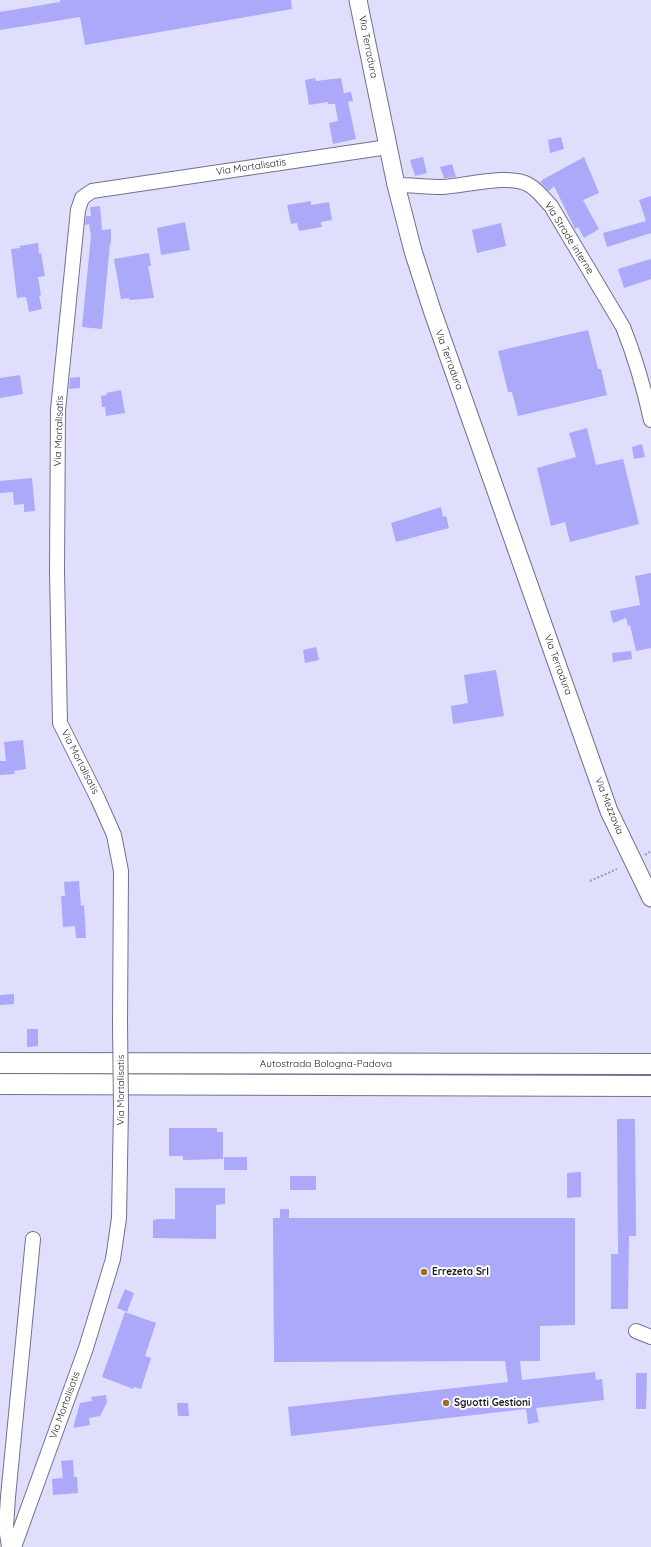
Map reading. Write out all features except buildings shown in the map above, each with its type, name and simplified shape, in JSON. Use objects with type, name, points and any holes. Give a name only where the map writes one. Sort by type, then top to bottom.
[{"type":"highway","name":"Autostrada Bologna-Padova","points":[[0,1063],[651,1064]]},
{"type":"highway","name":"Autostrada Bologna-Padova","points":[[0,1084],[651,1086]]},
{"type":"main road","name":"Via Terradura","points":[[358,0],[396,185],[413,251],[432,310],[574,710]]},
{"type":"main road","name":"Via Mezzavia","points":[[574,710],[609,811],[651,898]]},
{"type":"street","name":"Via Mortalisatis","points":[[14,1547],[86,1348],[113,1259],[119,1218],[121,1108],[121,871],[114,835],[98,799],[60,723],[57,572],[58,410],[78,210],[82,198],[92,191],[388,147]]},
{"type":"street","name":"Via Strade interne","points":[[396,185],[443,187],[500,180],[516,180],[529,184],[551,206],[623,328],[638,370],[651,420]]},
{"type":"street","points":[[9,1547],[6,1528],[8,1497],[32,1239]]},
{"type":"street","points":[[636,1331],[651,1337]]},
{"type":"path","points":[[643,856],[651,851]]},
{"type":"path","points":[[590,882],[617,869]]},
{"type":"place","name":"Errezeta Srl","points":[[424,1272]]},
{"type":"place","name":"Sguotti Gestioni","points":[[446,1403]]}]
